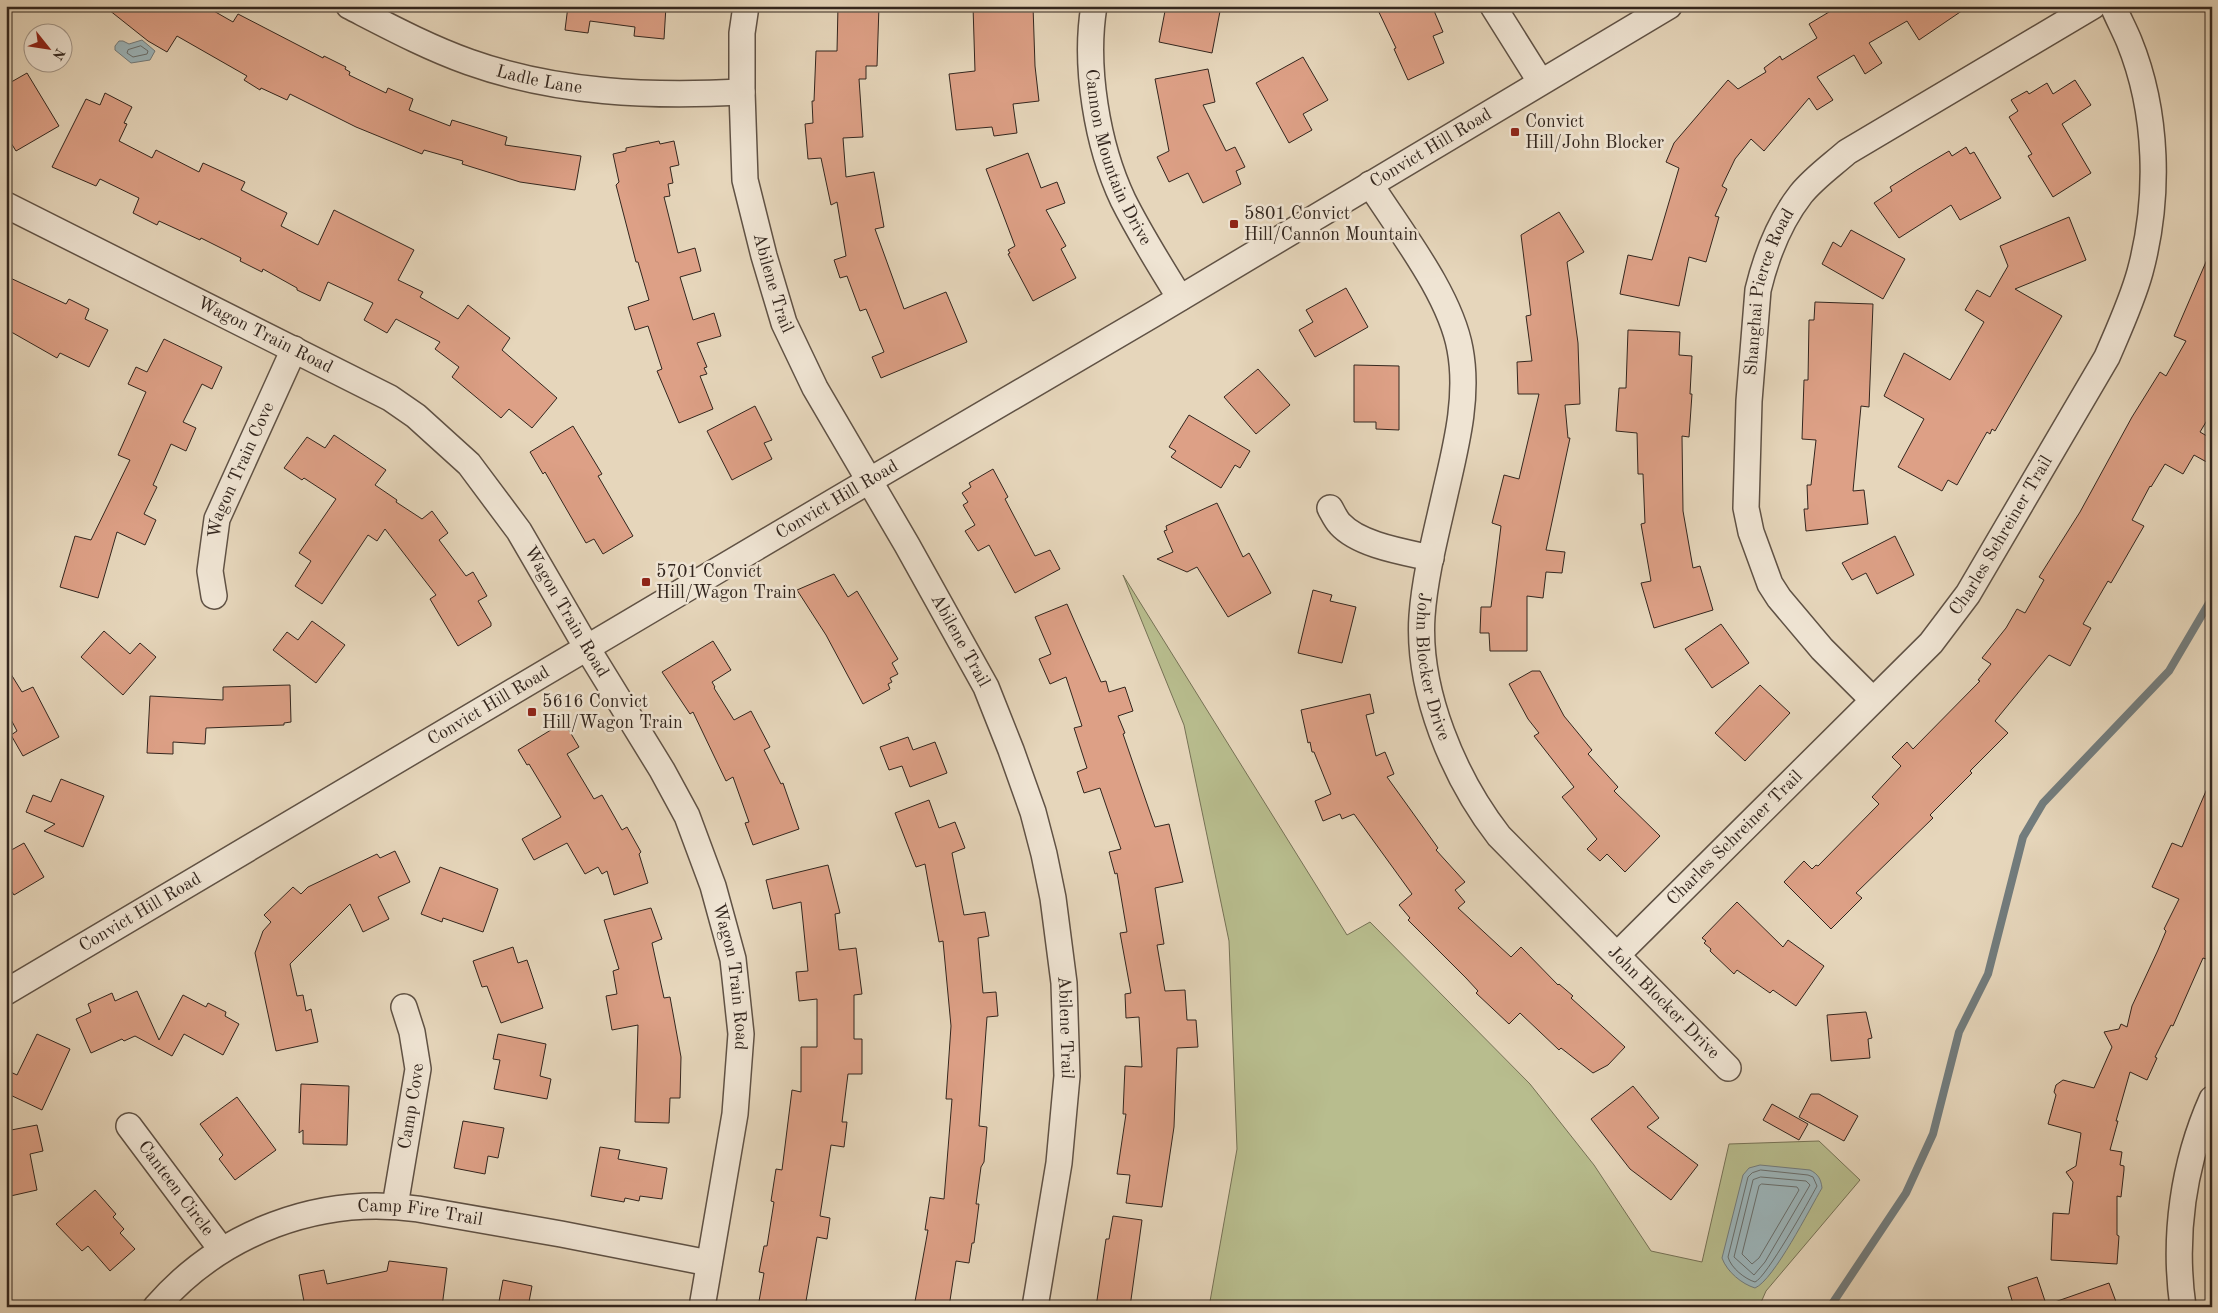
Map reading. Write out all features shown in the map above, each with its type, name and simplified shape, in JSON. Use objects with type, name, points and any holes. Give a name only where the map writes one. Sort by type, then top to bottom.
[{"type":"street","name":"Ladle Lane","points":[[349,6],[428,45],[469,62],[545,82],[614,92],[742,92]]},
{"type":"street","name":"Abilene Trail","points":[[746,6],[742,34],[745,180],[764,256],[784,323],[815,388],[870,480],[986,686],[1033,812],[1044,854],[1064,983],[1067,1076],[1059,1163],[1035,1307]]},
{"type":"street","name":"Cannon Mountain Drive","points":[[1094,6],[1091,53],[1093,85],[1104,148],[1122,198],[1140,234],[1180,298]]},
{"type":"street","points":[[1493,6],[1540,81]]},
{"type":"street","name":"Convict Hill Road","points":[[6,992],[1180,298],[1540,81],[1669,6]]},
{"type":"street","name":"Shanghai Pierce Road","points":[[1873,700],[1822,649],[1778,598],[1767,576],[1751,532],[1746,508],[1749,401],[1758,290],[1762,273],[1788,215],[1801,195],[1820,175],[1847,152],[2093,6]]},
{"type":"street","name":"Charles Schreiner Trail","points":[[1617,955],[1931,643],[1968,594],[2107,357],[2125,316],[2140,272],[2152,195],[2151,138],[2138,70],[2129,41],[2113,6]]},
{"type":"street","name":"John Blocker Drive","points":[[1370,184],[1443,298],[1460,348],[1462,401],[1456,444],[1430,558],[1424,594],[1422,640],[1427,678],[1444,741],[1482,814],[1499,836],[1728,1068]]},
{"type":"street","name":"Wagon Train Road","points":[[6,205],[390,398],[416,416],[469,464],[519,531],[587,648],[662,770],[687,816],[713,886],[733,959],[741,1034],[735,1114],[702,1307]]},
{"type":"street","name":"Wagon Train Cove","points":[[214,596],[210,571],[212,543],[217,519],[294,349]]},
{"type":"street","points":[[1330,508],[1340,524],[1356,535],[1375,544],[1430,558]]},
{"type":"street","name":"Camp Cove","points":[[395,1206],[418,1069],[412,1032],[404,1007]]},
{"type":"street","points":[[2183,1307],[2180,1287],[2183,1202],[2188,1167],[2209,1111]]},
{"type":"street","name":"Canteen Circle","points":[[130,1126],[221,1250]]},
{"type":"street","name":"Camp Fire Trail","points":[[156,1307],[172,1288],[221,1250],[257,1231],[318,1211],[342,1207],[395,1206],[561,1234],[709,1263]]},
{"type":"green space","points":[[1123,575],[1347,935],[1370,922],[1530,1084],[1594,1165],[1651,1251],[1702,1262],[1729,1144],[1819,1141],[1860,1180],[1766,1291],[1759,1307],[1209,1307],[1237,1149],[1229,941],[1184,725]]},
{"type":"water","points":[[142,40],[155,51],[150,60],[131,63],[115,50],[115,46],[119,41],[129,44]]},
{"type":"water","points":[[1760,1165],[1810,1170],[1819,1177],[1822,1188],[1772,1272],[1755,1288],[1735,1277],[1727,1268],[1722,1258],[1743,1175],[1749,1168]]},
{"type":"building","points":[[104,6],[205,6],[233,22],[238,14],[323,58],[324,56],[346,67],[345,69],[350,72],[349,75],[386,93],[388,88],[413,99],[409,110],[450,126],[452,120],[507,137],[505,145],[581,156],[575,190],[520,182],[462,164],[463,161],[424,150],[422,154],[356,127],[290,94],[287,100],[261,88],[260,90],[244,80],[247,76],[177,36],[167,52],[148,41]]},
{"type":"building","points":[[568,6],[666,6],[664,39],[634,36],[635,27],[590,21],[588,33],[565,30]]},
{"type":"building","points":[[838,6],[879,6],[877,66],[866,66],[866,79],[859,79],[863,137],[843,138],[846,177],[874,172],[884,227],[875,229],[904,309],[946,292],[967,342],[881,378],[872,357],[884,352],[866,309],[860,311],[847,276],[840,278],[834,260],[846,256],[837,202],[831,205],[821,158],[808,159],[805,124],[813,123],[812,101],[814,101],[816,51],[837,51]]},
{"type":"building","points":[[973,6],[1033,6],[1035,66],[1039,101],[1013,104],[1017,133],[994,136],[992,127],[956,130],[949,74],[975,71]]},
{"type":"building","points":[[1166,6],[1221,6],[1212,53],[1159,42]]},
{"type":"building","points":[[1376,6],[1432,6],[1443,32],[1433,36],[1444,63],[1408,80],[1394,49],[1396,48]]},
{"type":"building","points":[[1839,6],[1969,6],[1919,40],[1907,21],[1869,43],[1882,63],[1865,74],[1854,55],[1817,77],[1833,100],[1817,110],[1809,98],[1764,151],[1751,139],[1735,159],[1722,186],[1727,189],[1715,216],[1719,217],[1706,262],[1689,257],[1679,306],[1620,294],[1628,255],[1652,260],[1679,168],[1666,162],[1674,143],[1728,80],[1738,89],[1766,72],[1764,68],[1780,56],[1782,60],[1817,38],[1809,24]]},
{"type":"building","points":[[1303,57],[1328,100],[1303,114],[1312,130],[1289,143],[1256,83]]},
{"type":"building","points":[[1208,69],[1215,102],[1203,105],[1226,151],[1235,147],[1245,167],[1236,171],[1241,184],[1203,203],[1188,173],[1169,182],[1157,157],[1169,151],[1155,79]]},
{"type":"building","points":[[27,73],[59,126],[16,151],[6,135],[6,85]]},
{"type":"building","points":[[2075,80],[2091,105],[2062,124],[2091,173],[2053,197],[2028,156],[2032,154],[2009,117],[2018,111],[2011,100],[2027,91],[2029,94],[2047,83],[2053,94]]},
{"type":"building","points":[[105,93],[132,107],[124,123],[127,124],[119,141],[152,158],[156,150],[199,172],[203,163],[245,182],[241,190],[287,213],[281,226],[318,245],[334,210],[414,250],[398,280],[423,292],[420,297],[458,319],[468,305],[510,338],[502,350],[557,398],[532,428],[509,409],[501,418],[452,377],[459,367],[435,349],[440,342],[396,319],[387,333],[364,320],[373,303],[328,282],[320,301],[297,290],[297,288],[263,269],[262,272],[240,261],[241,258],[201,238],[200,240],[159,221],[157,225],[133,213],[139,198],[100,179],[96,186],[52,167],[86,99],[100,105]]},
{"type":"building","points":[[659,141],[660,144],[674,141],[679,165],[670,167],[673,183],[668,184],[670,196],[664,197],[678,253],[695,248],[701,271],[680,277],[693,320],[714,313],[721,336],[697,343],[707,367],[704,368],[707,374],[700,376],[713,409],[679,423],[657,371],[662,369],[648,326],[635,330],[628,307],[649,300],[638,262],[636,262],[616,185],[619,182],[613,154],[626,151],[626,148]]},
{"type":"building","points":[[1966,147],[1970,154],[1974,152],[2001,198],[1960,220],[1951,205],[1899,238],[1874,203],[1892,191],[1890,187],[1917,170],[1949,151],[1952,156]]},
{"type":"building","points":[[1028,153],[1041,188],[1057,182],[1065,203],[1046,210],[1066,246],[1061,249],[1076,278],[1033,301],[1008,254],[1010,253],[1008,250],[1015,246],[986,169]]},
{"type":"building","points":[[1559,212],[1584,252],[1567,262],[1578,343],[1580,404],[1565,405],[1568,438],[1570,438],[1546,550],[1565,552],[1562,573],[1546,572],[1543,598],[1527,596],[1527,651],[1490,651],[1489,633],[1480,633],[1481,607],[1491,607],[1501,526],[1492,523],[1504,475],[1519,479],[1539,394],[1518,394],[1517,362],[1532,361],[1526,316],[1531,315],[1521,235]]},
{"type":"building","points":[[2069,217],[2086,260],[2015,289],[2062,316],[1995,431],[1992,429],[1990,434],[1987,432],[1957,485],[1948,480],[1942,491],[1898,467],[1924,419],[1884,396],[1904,353],[1950,380],[1984,322],[1965,310],[1977,290],[1990,297],[2008,266],[2000,246]]},
{"type":"building","points":[[1851,230],[1905,259],[1883,299],[1822,264],[1833,242],[1841,247]]},
{"type":"building","points":[[2212,248],[2212,412],[2200,432],[2212,439],[2212,465],[2194,455],[2183,474],[2165,464],[2150,486],[2132,520],[2144,526],[2111,583],[2108,581],[2083,624],[2091,628],[2070,666],[2049,655],[1995,721],[2008,733],[1930,815],[1933,818],[1856,893],[1862,898],[1831,929],[1784,882],[1804,861],[1812,869],[1816,865],[1818,866],[1879,804],[1872,797],[1901,766],[1892,757],[1907,742],[1913,749],[1980,681],[1978,680],[1991,664],[1982,658],[2006,628],[2017,609],[2025,613],[2044,580],[2039,577],[2080,512],[2132,417],[2160,372],[2166,376],[2186,341],[2174,336]]},
{"type":"building","points":[[6,276],[66,304],[69,299],[89,309],[85,319],[108,330],[89,367],[60,353],[57,358],[6,329]]},
{"type":"building","points":[[1346,288],[1368,327],[1315,357],[1299,330],[1313,322],[1306,310]]},
{"type":"building","points":[[1815,302],[1873,304],[1869,407],[1861,406],[1853,491],[1864,490],[1868,524],[1806,531],[1804,509],[1808,509],[1807,485],[1811,485],[1816,440],[1802,439],[1804,380],[1808,380],[1809,320],[1814,320]]},
{"type":"building","points":[[1628,330],[1680,332],[1679,355],[1692,356],[1689,437],[1682,436],[1683,511],[1693,568],[1700,566],[1713,610],[1654,628],[1641,583],[1651,581],[1641,524],[1645,523],[1643,474],[1638,474],[1637,433],[1616,431],[1619,388],[1626,388]]},
{"type":"building","points":[[164,339],[222,367],[212,389],[202,384],[183,422],[196,428],[186,451],[171,444],[153,485],[157,487],[144,514],[156,520],[145,545],[117,532],[98,598],[60,587],[75,536],[91,540],[130,460],[118,455],[146,392],[128,384],[136,367],[147,372]]},
{"type":"building","points":[[1354,365],[1399,366],[1399,430],[1376,429],[1376,422],[1354,422]]},
{"type":"building","points":[[1258,369],[1290,405],[1256,434],[1224,397]]},
{"type":"building","points":[[755,406],[772,440],[764,443],[772,459],[732,480],[707,431]]},
{"type":"building","points":[[1189,415],[1250,451],[1240,468],[1235,465],[1221,488],[1171,457],[1176,451],[1169,447]]},
{"type":"building","points":[[573,426],[602,474],[598,476],[633,536],[603,554],[594,539],[586,543],[545,472],[543,474],[530,452]]},
{"type":"building","points":[[334,435],[386,470],[375,485],[397,500],[396,502],[422,519],[432,511],[448,533],[439,540],[466,576],[473,572],[487,596],[478,601],[491,626],[458,646],[430,599],[436,595],[385,529],[377,541],[368,535],[322,604],[295,586],[311,561],[299,553],[336,499],[304,478],[302,480],[284,468],[307,437],[325,448]]},
{"type":"building","points":[[993,469],[1008,497],[1005,499],[1035,556],[1050,550],[1060,569],[1015,593],[989,545],[978,551],[965,531],[975,525],[963,505],[968,502],[962,493],[971,487],[969,483]]},
{"type":"building","points":[[1217,503],[1243,557],[1249,553],[1271,593],[1228,617],[1197,567],[1187,572],[1157,559],[1173,552],[1164,531],[1167,530],[1166,526]]},
{"type":"building","points":[[1895,536],[1914,575],[1877,594],[1866,573],[1852,580],[1842,563]]},
{"type":"building","points":[[834,574],[848,597],[857,591],[898,659],[892,663],[898,674],[890,678],[892,682],[888,684],[890,689],[863,704],[826,635],[797,590]]},
{"type":"building","points":[[1313,590],[1332,595],[1330,601],[1356,607],[1342,663],[1298,653]]},
{"type":"building","points":[[1067,604],[1101,682],[1106,681],[1109,692],[1125,687],[1133,711],[1118,716],[1125,733],[1123,734],[1155,827],[1169,824],[1183,882],[1155,888],[1164,944],[1157,945],[1165,991],[1185,990],[1187,1020],[1196,1020],[1198,1047],[1177,1048],[1174,1127],[1162,1207],[1126,1203],[1130,1175],[1117,1174],[1126,1114],[1123,1114],[1125,1066],[1142,1067],[1139,1017],[1126,1018],[1125,994],[1131,993],[1120,933],[1127,932],[1117,873],[1115,874],[1109,852],[1121,849],[1100,788],[1084,793],[1077,772],[1087,768],[1074,728],[1082,726],[1066,677],[1050,684],[1039,659],[1051,654],[1035,617]]},
{"type":"building","points":[[312,621],[345,645],[316,683],[273,650],[287,632],[298,640]]},
{"type":"building","points":[[1721,624],[1749,663],[1712,688],[1685,649]]},
{"type":"building","points":[[104,631],[130,654],[140,643],[156,657],[123,695],[81,657]]},
{"type":"building","points":[[713,641],[731,670],[712,682],[714,688],[734,720],[751,711],[770,747],[764,750],[781,784],[783,783],[799,829],[753,845],[745,823],[749,822],[733,777],[726,781],[693,712],[690,714],[662,672]]},
{"type":"building","points":[[6,666],[22,692],[33,687],[59,737],[23,756],[11,735],[17,731],[6,710]]},
{"type":"building","points":[[1532,671],[1540,671],[1564,716],[1592,750],[1588,754],[1618,787],[1614,791],[1660,836],[1625,872],[1607,854],[1600,861],[1587,849],[1597,839],[1562,797],[1574,787],[1534,736],[1539,733],[1528,719],[1509,684]]},
{"type":"building","points":[[290,685],[291,722],[284,723],[284,725],[206,728],[205,744],[173,742],[173,754],[147,753],[150,696],[223,700],[223,687]]},
{"type":"building","points":[[1760,685],[1790,713],[1745,761],[1715,733]]},
{"type":"building","points":[[1370,694],[1374,713],[1366,715],[1376,756],[1385,752],[1394,774],[1387,777],[1438,848],[1436,850],[1465,882],[1455,890],[1465,902],[1458,908],[1511,957],[1521,947],[1558,985],[1573,996],[1571,998],[1625,1047],[1608,1065],[1593,1073],[1561,1048],[1559,1050],[1520,1013],[1509,1024],[1476,993],[1478,991],[1466,978],[1408,920],[1410,918],[1399,905],[1412,894],[1354,814],[1342,819],[1340,814],[1323,821],[1315,801],[1331,794],[1314,752],[1312,752],[1310,742],[1308,743],[1301,710]]},
{"type":"building","points":[[564,722],[579,747],[567,754],[594,799],[602,795],[622,830],[627,827],[641,852],[639,854],[648,883],[614,895],[607,871],[602,874],[598,867],[585,874],[567,843],[534,860],[522,839],[561,817],[529,764],[527,765],[518,750]]},
{"type":"building","points":[[908,737],[913,750],[935,742],[947,773],[910,787],[902,766],[889,770],[880,747]]},
{"type":"building","points":[[2212,777],[2212,946],[2206,959],[2203,958],[2173,1026],[2171,1025],[2155,1057],[2157,1058],[2147,1080],[2130,1072],[2110,1150],[2122,1152],[2120,1165],[2124,1166],[2121,1197],[2117,1196],[2117,1235],[2119,1236],[2117,1264],[2051,1260],[2053,1213],[2069,1214],[2073,1182],[2066,1172],[2076,1166],[2081,1133],[2048,1124],[2056,1095],[2054,1092],[2056,1085],[2063,1080],[2094,1088],[2112,1047],[2104,1032],[2119,1029],[2121,1024],[2127,1027],[2132,1006],[2166,931],[2164,929],[2179,899],[2152,887],[2172,843],[2182,847]]},
{"type":"building","points":[[61,779],[104,796],[83,847],[44,831],[55,824],[26,812],[33,795],[51,802]]},
{"type":"building","points":[[929,800],[939,828],[955,822],[965,848],[952,853],[964,915],[985,912],[989,936],[978,938],[983,993],[996,992],[998,1016],[987,1017],[979,1126],[987,1127],[984,1162],[981,1167],[976,1204],[979,1204],[974,1243],[972,1243],[969,1263],[956,1261],[949,1307],[914,1307],[928,1230],[925,1230],[930,1197],[944,1199],[952,1099],[946,1099],[951,1026],[943,941],[939,942],[925,864],[916,867],[895,813]]},
{"type":"building","points":[[24,843],[44,877],[14,895],[6,883],[6,853]]},
{"type":"building","points":[[395,851],[410,882],[378,897],[389,919],[363,932],[350,904],[290,964],[297,996],[303,995],[306,1011],[311,1009],[318,1042],[276,1051],[255,953],[263,931],[271,922],[264,915],[293,887],[301,894],[308,887],[377,854],[380,858]]},
{"type":"building","points":[[828,865],[840,913],[835,914],[839,950],[856,948],[862,994],[854,995],[854,1039],[862,1039],[862,1074],[848,1074],[842,1122],[847,1122],[844,1147],[831,1145],[820,1216],[830,1218],[827,1239],[817,1237],[805,1307],[758,1307],[764,1273],[759,1272],[764,1246],[767,1246],[774,1202],[771,1201],[776,1169],[782,1170],[792,1090],[801,1092],[801,1047],[817,1047],[817,999],[799,1001],[796,972],[808,971],[801,902],[773,909],[766,880]]},
{"type":"building","points":[[440,867],[498,889],[483,932],[443,918],[442,922],[421,914]]},
{"type":"building","points":[[1737,902],[1783,947],[1788,940],[1824,966],[1796,1006],[1773,990],[1770,993],[1737,970],[1734,974],[1704,943],[1706,941],[1702,938]]},
{"type":"building","points":[[651,908],[662,939],[652,943],[664,998],[670,997],[681,1057],[680,1098],[670,1098],[669,1123],[635,1122],[638,1025],[612,1030],[606,996],[617,994],[613,971],[619,969],[604,920]]},
{"type":"building","points":[[513,947],[518,963],[527,960],[543,1008],[501,1023],[487,986],[482,987],[473,961]]},
{"type":"building","points":[[137,991],[159,1040],[183,995],[206,1007],[208,1003],[226,1012],[225,1016],[239,1024],[223,1055],[184,1034],[172,1056],[135,1036],[124,1041],[122,1039],[91,1053],[76,1019],[91,1012],[88,1004],[112,993],[115,1001]]},
{"type":"building","points":[[1866,1012],[1872,1038],[1868,1039],[1870,1058],[1831,1061],[1827,1015]]},
{"type":"building","points":[[37,1034],[70,1049],[42,1110],[6,1093],[6,1070],[17,1075]]},
{"type":"building","points":[[498,1034],[546,1044],[540,1076],[551,1079],[547,1099],[494,1089],[500,1060],[493,1059]]},
{"type":"building","points":[[301,1084],[349,1086],[347,1145],[303,1144],[303,1130],[299,1133]]},
{"type":"building","points":[[1633,1086],[1659,1118],[1647,1127],[1698,1165],[1671,1200],[1630,1169],[1591,1119]]},
{"type":"building","points":[[1811,1094],[1819,1094],[1858,1116],[1844,1141],[1799,1117]]},
{"type":"building","points":[[237,1097],[276,1150],[235,1180],[219,1159],[223,1155],[200,1124]]},
{"type":"building","points":[[1772,1104],[1808,1124],[1799,1140],[1763,1120]]},
{"type":"building","points":[[463,1121],[504,1128],[498,1158],[488,1156],[485,1174],[454,1168]]},
{"type":"building","points":[[37,1125],[43,1151],[30,1154],[37,1190],[6,1197],[6,1131]]},
{"type":"building","points":[[600,1147],[620,1150],[618,1159],[667,1168],[662,1199],[640,1196],[639,1201],[625,1198],[624,1202],[591,1196]]},
{"type":"building","points":[[95,1190],[116,1214],[113,1217],[124,1229],[120,1233],[135,1249],[110,1271],[88,1246],[82,1251],[56,1224]]},
{"type":"building","points":[[1113,1216],[1142,1220],[1130,1307],[1096,1307],[1106,1239],[1109,1239]]},
{"type":"building","points":[[389,1261],[447,1268],[442,1307],[305,1307],[299,1275],[324,1270],[327,1284],[387,1271]]},
{"type":"building","points":[[2037,1277],[2047,1307],[2014,1307],[2008,1287]]},
{"type":"building","points":[[503,1280],[532,1286],[528,1307],[498,1307]]},
{"type":"building","points":[[2109,1283],[2118,1307],[2050,1307],[2049,1304]]},
{"type":"waterway","points":[[1830,1307],[1906,1193],[1933,1134],[1959,1032],[1988,974],[2023,837],[2043,803],[2169,671],[2212,598]]},
{"type":"place","name":"Convict Hill/John Blocker","points":[[1515,132]]},
{"type":"place","name":"5801 Convict Hill/Cannon Mountain","points":[[1234,224]]},
{"type":"place","name":"5701 Convict Hill/Wagon Train","points":[[646,582]]},
{"type":"place","name":"5616 Convict Hill/Wagon Train","points":[[532,712]]}]
